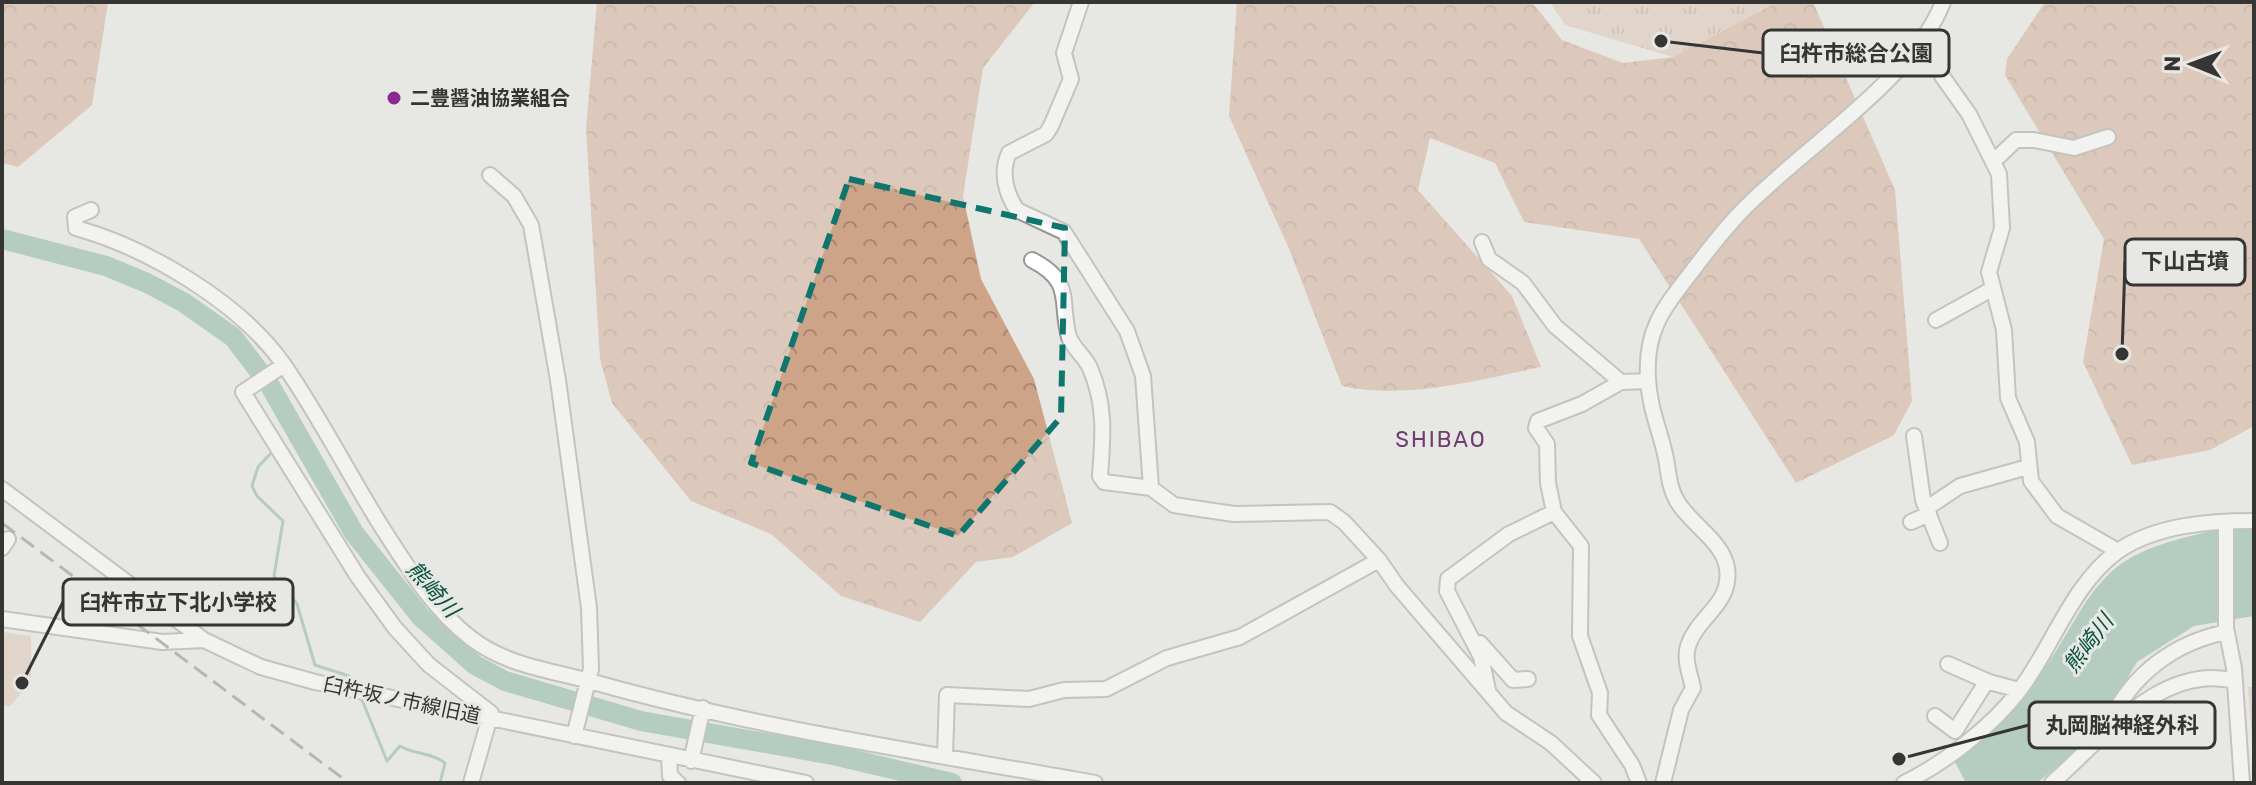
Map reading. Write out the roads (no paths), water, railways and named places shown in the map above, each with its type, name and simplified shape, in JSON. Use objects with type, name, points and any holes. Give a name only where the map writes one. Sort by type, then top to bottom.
[{"type":"street","points":[[1081,2],[1064,53],[1070,85],[1046,134],[1009,153],[1004,168],[1006,187],[1017,210],[1064,232],[1127,331],[1143,376],[1151,488]]},
{"type":"street","points":[[1663,783],[1681,710],[1693,688],[1687,661],[1688,647],[1698,628],[1725,596],[1728,583],[1726,564],[1718,548],[1676,499],[1653,417],[1648,381],[1648,346],[1655,323],[1736,216],[1910,57],[1943,2]]},
{"type":"street","points":[[1920,43],[1934,51],[1942,76],[1969,114],[1994,161],[2003,198],[2002,228],[1989,272],[2004,330],[2008,398],[2027,442],[2031,481],[2048,508],[2118,551]]},
{"type":"street","points":[[1994,161],[2016,140],[2034,140],[2074,148],[2108,137]]},
{"type":"street","points":[[490,175],[514,196],[531,225],[539,262],[589,608],[591,669],[576,731]]},
{"type":"street","points":[[91,210],[75,217],[76,228],[159,260],[248,326],[282,366],[394,546],[446,616],[472,639],[507,659],[702,710],[1095,783]]},
{"type":"street","points":[[1482,242],[1489,259],[1523,283],[1555,326],[1621,382]]},
{"type":"street","points":[[1032,260],[1044,266],[1061,286],[1066,298],[1069,337],[1085,358],[1100,393],[1104,415],[1100,476],[1104,482],[1151,488],[1174,505],[1234,514],[1330,512],[1344,522],[1379,560],[1397,586],[1506,713],[1551,743],[1594,783]]},
{"type":"street","points":[[1936,320],[1992,289]]},
{"type":"street","points":[[282,366],[243,392],[358,577],[395,628],[429,665],[489,710],[491,718],[471,783]]},
{"type":"street","points":[[1639,783],[1632,765],[1600,718],[1600,693],[1580,636],[1581,546],[1554,512],[1548,483],[1547,444],[1537,423],[1621,382],[1648,381]]},
{"type":"street","points":[[1914,436],[1919,480],[1940,543]]},
{"type":"street","points":[[1911,522],[1960,486],[2028,467]]},
{"type":"street","points":[[2,489],[204,640]]},
{"type":"street","points":[[1488,690],[1485,668],[1447,591],[1452,573],[1485,554],[1509,534],[1554,512]]},
{"type":"street","points":[[1904,783],[1934,765],[1992,720],[2019,690],[2079,596],[2118,551],[2157,531],[2254,521]]},
{"type":"street","points":[[2224,525],[2227,630],[2235,681],[2242,783]]},
{"type":"street","points":[[945,755],[947,695],[1029,699],[1064,690],[1106,689],[1167,658],[1240,637],[1379,560]]},
{"type":"street","name":"臼杵坂ノ市線旧道","points":[[2,619],[162,642],[204,640],[261,667],[351,689],[491,718],[576,731],[669,757],[692,756],[806,783]]},
{"type":"street","points":[[2106,731],[2123,698],[2165,656],[2189,642],[2227,630]]},
{"type":"street","points":[[1471,635],[1513,680],[1528,679]]},
{"type":"street","points":[[1948,664],[1987,681],[2019,690]]},
{"type":"street","points":[[2052,783],[2133,708],[2190,680],[2211,676],[2235,681]]},
{"type":"street","points":[[1935,716],[1955,731],[1987,681]]},
{"type":"street","points":[[692,756],[702,710]]},
{"type":"street","points":[[669,757],[670,776],[678,783]]},
{"type":"water","points":[[2254,524],[2254,616],[2194,626],[2137,662],[2091,739],[2037,783],[1966,783],[1954,760],[1998,722],[2023,695],[2110,573],[2123,562],[2158,545]]},
{"type":"waterway","name":"熊崎川","points":[[2,239],[106,266],[147,283],[183,302],[233,337],[269,384],[354,533],[421,617],[475,665],[505,681],[641,721],[833,755],[952,783]]},
{"type":"waterway","points":[[272,452],[258,467],[252,486],[257,496],[283,521],[274,576],[297,604],[315,665],[349,676],[355,685]]},
{"type":"waterway","points":[[360,695],[387,761],[400,746],[434,757],[445,763],[440,783]]},
{"type":"railway","points":[[2,523],[349,783]]},
{"type":"place","name":"臼杵市総合公園","points":[[1661,41]]},
{"type":"place","name":"二豊醤油協業組合","points":[[394,98]]},
{"type":"place","name":"下山古墳","points":[[2122,354]]},
{"type":"place","name":"臼杵市立下北小学校","points":[[22,683]]},
{"type":"place","name":"丸岡脳神経外科","points":[[1899,759]]},
{"type":"district","name":"SHIBAO","points":[[1441,439]]}]
